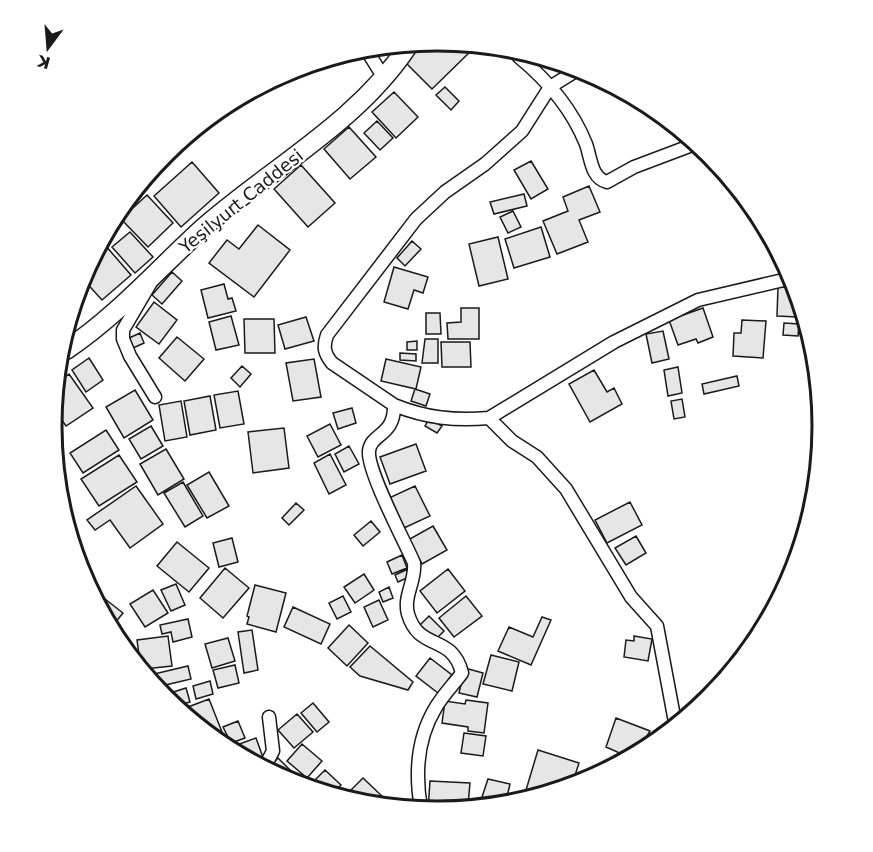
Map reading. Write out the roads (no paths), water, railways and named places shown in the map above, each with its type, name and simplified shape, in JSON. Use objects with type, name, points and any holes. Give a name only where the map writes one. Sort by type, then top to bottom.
[{"type":"main road","name":"Yeşilyurt Caddesi","points":[[70,347],[105,320],[205,227],[287,163],[384,78],[403,53]]},
{"type":"street","points":[[371,57],[384,78]]},
{"type":"street","points":[[524,61],[550,87],[571,113],[586,144],[596,176],[601,180],[607,182],[634,167],[687,147]]},
{"type":"street","points":[[569,76],[550,87],[522,131],[485,164],[445,192],[416,219],[327,335],[323,346],[325,354],[332,363],[394,405],[434,418],[463,421],[489,418],[614,342],[698,300],[782,280]]},
{"type":"street","points":[[154,275],[140,305],[123,330],[123,339],[130,356],[155,397]]},
{"type":"street","points":[[394,405],[392,425],[371,444],[369,451],[373,469],[414,563],[415,572],[407,598],[409,615],[418,632],[428,640],[449,648],[459,661],[462,673],[437,705],[427,724],[417,767],[420,800]]},
{"type":"street","points":[[489,418],[512,441],[537,457],[566,489],[631,597],[657,626],[674,716]]},
{"type":"street","points":[[268,717],[273,751],[268,760]]}]
